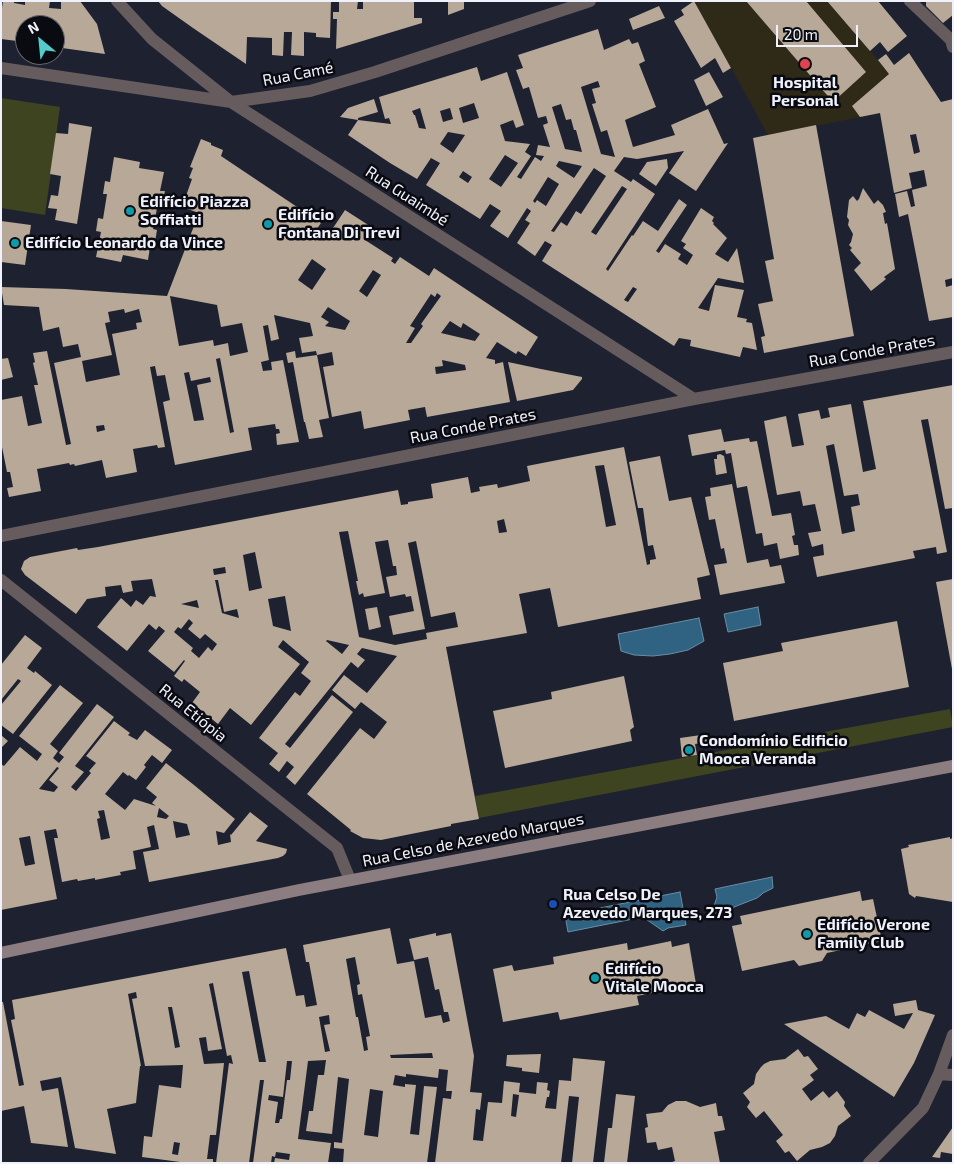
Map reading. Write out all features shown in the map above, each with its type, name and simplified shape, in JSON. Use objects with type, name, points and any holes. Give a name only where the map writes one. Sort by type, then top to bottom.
[{"type":"main road","name":"Rua Celso de Azevedo Marques","points":[[1,953],[350,880],[953,766]]},
{"type":"street","name":"Rua Guaimbé","points":[[117,1],[152,39],[231,102],[694,399]]},
{"type":"street","name":"Rua Camé","points":[[1,68],[231,102],[310,91],[375,72],[590,1]]},
{"type":"street","points":[[910,1],[951,40],[953,47]]},
{"type":"street","name":"Rua Conde Prates","points":[[1,536],[694,399],[953,352]]},
{"type":"street","name":"Rua Etiópia","points":[[1,580],[336,848],[350,880]]},
{"type":"street","points":[[869,1163],[922,1108],[939,1074],[953,1035]]},
{"type":"street","points":[[939,1074],[953,1075]]},
{"type":"shaded area","name":"Hospital Personal","points":[[694,1],[827,1],[918,106],[768,135]]},
{"type":"green space","points":[[1,98],[60,107],[45,215],[1,208]]},
{"type":"green space","points":[[950,709],[953,727],[479,818],[475,796]]},
{"type":"water","points":[[758,607],[761,625],[728,632],[724,614]]},
{"type":"water","points":[[699,618],[704,641],[688,650],[653,656],[634,655],[621,651],[618,634]]},
{"type":"water","points":[[772,877],[773,888],[757,898],[734,907],[729,915],[713,919],[712,912],[717,897],[715,889]]},
{"type":"water","points":[[680,892],[686,925],[668,928],[663,931],[643,917],[568,932],[565,915]]},
{"type":"building","points":[[3,1],[14,1],[14,3],[25,5],[25,1],[50,1],[49,8],[61,9],[61,1],[80,1],[97,24],[105,54],[65,48],[65,15],[15,15],[15,41],[1,39]]},
{"type":"building","points":[[158,1],[331,1],[330,38],[316,37],[316,33],[304,32],[304,56],[291,55],[292,32],[284,32],[283,56],[272,55],[272,38],[247,37],[246,64],[162,6]]},
{"type":"building","points":[[339,1],[358,1],[357,9],[363,9],[363,1],[414,1],[414,18],[422,18],[422,23],[336,49],[337,19],[333,19],[333,12],[339,12]]},
{"type":"building","points":[[448,1],[464,1],[464,9],[448,15]]},
{"type":"building","points":[[694,1],[731,68],[723,73],[715,58],[701,68],[674,21],[684,15],[681,10]]},
{"type":"building","points":[[746,1],[806,1],[866,72],[833,102]]},
{"type":"building","points":[[827,1],[878,1],[907,36],[888,52],[880,42],[870,51]]},
{"type":"building","points":[[926,1],[953,1],[953,15],[943,23],[926,6]]},
{"type":"building","points":[[659,6],[665,18],[633,30],[629,19]]},
{"type":"building","points":[[598,29],[604,50],[629,39],[632,44],[638,42],[645,61],[639,64],[656,107],[625,120],[633,147],[675,135],[671,125],[708,109],[724,144],[728,143],[696,191],[669,173],[684,151],[637,159],[624,157],[614,171],[631,182],[633,179],[655,194],[606,269],[608,271],[643,221],[658,231],[679,199],[687,205],[656,251],[659,253],[665,244],[681,254],[678,259],[687,265],[693,255],[683,248],[686,244],[681,241],[701,208],[714,217],[713,224],[727,238],[715,254],[728,262],[737,248],[744,283],[718,278],[698,308],[709,311],[715,285],[744,290],[737,317],[747,319],[746,322],[752,323],[757,350],[743,347],[740,357],[690,346],[691,340],[679,338],[674,346],[542,261],[552,245],[545,241],[535,256],[517,243],[530,223],[525,220],[531,211],[527,208],[508,238],[490,226],[501,211],[490,204],[480,219],[426,185],[440,163],[431,158],[417,179],[348,135],[358,120],[391,124],[389,118],[385,119],[379,97],[477,67],[481,81],[507,72],[524,125],[516,128],[513,120],[500,125],[505,141],[530,144],[525,152],[531,156],[517,177],[521,179],[535,157],[541,161],[544,156],[536,155],[538,145],[550,147],[543,125],[548,123],[546,116],[538,118],[529,87],[523,89],[516,70],[523,68],[518,55]],"holes":[[[598,81],[600,87],[592,89],[596,103],[592,104],[601,132],[607,130],[615,157],[601,154],[581,87]],[[474,103],[479,118],[463,123],[459,108]],[[561,104],[566,120],[571,119],[574,130],[576,130],[582,152],[565,149],[552,107]],[[420,108],[426,129],[419,128],[412,111]],[[450,108],[453,119],[443,122],[440,111]],[[448,132],[465,135],[453,153],[440,144]],[[505,155],[518,163],[501,187],[489,179]],[[559,161],[582,166],[574,178],[556,166]],[[594,168],[606,176],[581,214],[576,211],[567,226],[561,222],[554,232],[551,231]],[[463,171],[472,177],[468,183],[459,177]],[[548,177],[559,184],[546,206],[537,200],[535,203],[533,201]],[[622,186],[627,189],[596,235],[591,232]],[[633,287],[637,289],[628,302],[624,300]]]},
{"type":"building","points":[[909,53],[941,102],[953,99],[953,278],[945,280],[946,287],[953,285],[953,317],[929,321],[908,214],[899,217],[895,194],[907,191],[911,207],[915,206],[912,190],[927,186],[924,170],[909,173],[912,188],[894,193],[880,113],[860,117],[852,106],[889,74],[878,60],[886,54],[894,65]],"holes":[[[916,134],[920,152],[914,154],[910,135]]]},
{"type":"building","points":[[709,72],[723,97],[706,106],[694,80]]},
{"type":"building","points":[[374,99],[378,112],[358,118],[358,120],[340,117],[348,108]]},
{"type":"building","points":[[69,123],[92,127],[77,224],[55,220],[57,209],[48,208],[51,195],[58,196],[61,176],[50,174],[56,133],[68,134]]},
{"type":"building","points":[[816,125],[854,336],[764,353],[761,337],[765,336],[758,304],[773,301],[765,261],[774,259],[753,138]]},
{"type":"building","points":[[201,139],[211,143],[211,145],[223,150],[221,156],[321,223],[314,233],[325,240],[345,210],[373,228],[365,240],[393,258],[391,261],[395,264],[400,257],[429,276],[434,268],[538,337],[526,356],[518,351],[516,354],[497,342],[486,358],[495,360],[495,364],[503,362],[510,402],[427,417],[425,407],[408,410],[410,420],[364,429],[361,411],[332,417],[323,367],[334,365],[332,352],[317,355],[316,351],[302,353],[299,338],[313,336],[310,323],[274,315],[279,339],[271,341],[268,325],[263,326],[269,360],[261,362],[263,371],[272,370],[271,362],[283,360],[299,442],[277,445],[276,434],[280,433],[279,429],[276,429],[275,424],[248,428],[252,450],[175,465],[163,402],[170,400],[165,375],[157,376],[155,366],[150,367],[165,447],[158,448],[157,445],[133,449],[137,472],[106,478],[102,460],[75,466],[69,463],[37,469],[41,491],[9,497],[7,488],[13,487],[10,472],[7,472],[1,442],[1,400],[22,396],[28,426],[42,423],[34,385],[38,385],[33,363],[35,362],[33,353],[47,351],[66,445],[71,444],[54,363],[81,357],[78,344],[63,347],[59,327],[43,331],[39,307],[4,305],[1,287],[66,289],[167,296],[199,213],[182,207],[192,179],[189,178],[193,168],[190,167]],"holes":[[[312,259],[326,269],[312,290],[298,280]],[[373,270],[381,275],[367,297],[359,291]],[[437,293],[441,296],[421,324],[423,326],[411,343],[406,343],[415,328],[410,326],[431,294],[435,297]],[[170,296],[217,305],[221,327],[242,323],[248,352],[230,356],[228,343],[214,346],[213,340],[179,346]],[[328,307],[350,321],[345,330],[325,326],[329,322],[321,317]],[[124,309],[125,313],[139,309],[142,322],[136,323],[137,329],[112,334],[120,375],[86,382],[82,361],[112,355],[105,323],[110,322],[108,312]],[[450,321],[461,328],[463,323],[480,334],[475,341],[441,333]],[[220,358],[234,432],[230,433],[216,359]],[[442,360],[465,365],[466,370],[436,374],[435,367],[443,366]],[[189,372],[191,381],[210,377],[211,382],[197,385],[204,420],[194,421],[184,373]],[[104,425],[105,430],[97,432],[96,426]]]},
{"type":"building","name":"Edifício Piazza Soffiatti","points":[[114,157],[140,162],[139,168],[164,172],[160,191],[165,191],[162,204],[158,203],[153,229],[157,230],[155,242],[151,241],[148,260],[123,255],[121,262],[96,257],[101,232],[96,231],[98,218],[103,219],[107,194],[103,194],[105,181],[110,182]]},
{"type":"building","points":[[667,159],[668,168],[656,186],[639,174],[647,162]]},
{"type":"building","points":[[863,188],[874,204],[878,200],[886,212],[883,213],[885,224],[887,223],[895,269],[884,277],[886,279],[871,291],[854,270],[861,263],[850,250],[852,248],[849,245],[853,234],[848,225],[849,220],[847,217],[849,200],[853,196],[857,201]]},
{"type":"building","name":"Edifício Leonardo da Vince","points":[[1,221],[31,225],[25,265],[1,262]]},
{"type":"building","points":[[295,351],[296,358],[317,355],[329,418],[319,420],[323,437],[309,439],[293,362],[288,363],[286,353]]},
{"type":"building","points":[[8,358],[13,377],[1,380],[1,359]]},
{"type":"building","points":[[508,362],[582,377],[582,379],[573,390],[517,401]]},
{"type":"building","points":[[953,385],[953,508],[945,509],[928,419],[921,420],[947,552],[937,554],[936,547],[913,551],[915,558],[817,577],[813,557],[824,555],[823,544],[812,547],[808,533],[821,531],[815,504],[803,506],[800,491],[777,495],[764,421],[786,416],[792,447],[804,445],[798,414],[819,410],[821,419],[830,417],[828,408],[851,404],[863,472],[876,469],[863,401]],"holes":[[[834,444],[844,496],[858,494],[860,505],[851,507],[855,531],[842,534],[826,446]]]},
{"type":"building","points":[[721,429],[724,442],[749,438],[750,442],[757,441],[772,516],[791,513],[795,535],[792,536],[794,545],[798,545],[799,555],[780,559],[777,543],[764,546],[762,533],[756,534],[747,486],[737,488],[731,453],[726,454],[725,450],[692,456],[688,435]]},
{"type":"building","points":[[624,447],[647,565],[650,564],[650,560],[656,559],[653,545],[648,546],[643,508],[638,508],[629,462],[660,456],[669,501],[691,497],[710,575],[697,578],[701,599],[558,627],[550,588],[519,594],[527,633],[446,647],[479,819],[451,824],[451,826],[381,840],[363,838],[350,831],[307,794],[360,728],[374,739],[387,722],[361,702],[355,709],[332,690],[344,675],[367,693],[397,656],[362,648],[357,654],[365,660],[358,668],[351,662],[285,744],[290,748],[332,695],[353,712],[295,785],[286,777],[294,767],[287,761],[279,772],[269,764],[278,753],[259,738],[295,692],[300,696],[311,681],[301,673],[309,662],[283,640],[278,647],[300,664],[251,725],[230,708],[218,724],[192,703],[200,692],[184,679],[182,682],[174,676],[185,661],[174,672],[148,651],[165,631],[159,626],[156,630],[149,624],[127,651],[97,627],[121,598],[131,607],[136,600],[143,605],[150,596],[156,597],[152,579],[131,581],[133,591],[123,593],[121,585],[105,587],[106,596],[87,599],[76,614],[25,575],[21,569],[24,561],[30,557],[77,548],[78,550],[98,547],[398,490],[401,505],[408,504],[408,502],[433,498],[431,484],[468,477],[471,493],[480,491],[479,487],[497,484],[498,488],[530,481],[527,466]],"holes":[[[604,465],[616,525],[606,527],[595,466]],[[504,519],[507,532],[499,533],[497,521]],[[348,531],[359,595],[363,593],[364,597],[385,593],[375,542],[388,540],[393,566],[396,566],[397,575],[386,577],[390,597],[405,594],[406,597],[411,596],[414,611],[389,616],[393,635],[425,629],[408,543],[416,541],[431,617],[455,612],[458,627],[426,633],[427,639],[395,645],[359,637],[339,532]],[[255,552],[262,588],[249,591],[243,555]],[[225,567],[226,573],[214,575],[213,569]],[[215,580],[218,580],[224,612],[237,609],[239,618],[222,613]],[[285,596],[291,631],[273,626],[268,599]],[[197,600],[199,608],[181,604]],[[189,619],[193,623],[188,629],[200,639],[205,634],[217,644],[212,651],[208,647],[199,658],[191,651],[193,648],[174,632],[178,627],[181,629]],[[327,640],[349,645],[342,654],[326,641]]]},
{"type":"building","points":[[717,455],[724,456],[727,473],[716,475],[714,459],[717,459]]},
{"type":"building","points":[[732,484],[747,563],[768,559],[770,567],[781,565],[785,583],[720,595],[714,565],[727,563],[724,548],[721,549],[715,519],[709,520],[705,497],[711,496],[710,488]]},
{"type":"building","points":[[953,579],[953,669],[952,669],[936,582]]},
{"type":"building","points":[[377,607],[381,627],[369,630],[365,609]]},
{"type":"building","points":[[897,621],[909,687],[734,721],[723,663],[783,651],[781,643]]},
{"type":"building","points":[[25,635],[42,648],[27,668],[34,673],[35,671],[52,685],[13,734],[1,725],[1,705],[21,681],[18,679],[1,700],[1,665]]},
{"type":"building","points":[[624,676],[634,727],[630,730],[632,741],[505,768],[493,711],[552,699],[551,692]]},
{"type":"building","points":[[60,685],[83,703],[50,744],[58,751],[53,758],[59,763],[64,757],[59,753],[97,704],[114,717],[75,766],[84,772],[71,787],[76,791],[91,773],[89,771],[96,763],[86,756],[114,721],[130,733],[128,735],[137,740],[145,730],[172,750],[162,763],[152,755],[136,780],[123,772],[105,794],[125,810],[134,799],[156,806],[152,803],[157,797],[146,788],[166,763],[235,819],[224,833],[216,831],[218,845],[231,842],[230,834],[250,812],[268,826],[256,841],[287,849],[286,853],[278,858],[149,882],[143,852],[159,849],[154,825],[147,827],[151,847],[133,851],[136,869],[120,872],[121,875],[95,880],[95,878],[78,881],[77,879],[62,882],[54,838],[58,838],[56,829],[44,831],[57,899],[1,910],[1,764],[4,766],[20,747],[37,761],[42,754],[19,736]],"holes":[[[57,767],[59,768],[49,780],[58,787],[54,792],[39,789]],[[159,808],[169,816],[166,819],[157,817]],[[104,810],[110,838],[101,840],[97,819],[100,818],[98,811]],[[173,821],[187,824],[190,835],[176,838]],[[30,836],[35,864],[25,866],[19,838]]]},
{"type":"building","name":"Condomínio Edificio Mooca Veranda","points":[[708,734],[709,742],[695,744],[697,755],[682,757],[680,738]]},
{"type":"building","points":[[1,735],[8,741],[1,748]]},
{"type":"building","points":[[950,837],[950,839],[953,838],[953,902],[916,896],[915,898],[909,894],[901,849],[909,847],[908,845]]},
{"type":"building","name":"Edifício Verone Family Club","points":[[860,891],[862,901],[873,899],[882,941],[827,953],[822,961],[799,966],[794,960],[742,971],[732,926],[742,924],[740,916]]},
{"type":"building","points":[[390,928],[397,964],[414,961],[425,1018],[441,1015],[443,1023],[450,1021],[448,1012],[444,1012],[439,989],[435,990],[428,957],[414,960],[409,939],[436,933],[436,936],[451,933],[474,1056],[470,1092],[482,1093],[480,1110],[476,1109],[473,1140],[483,1141],[488,1102],[502,1103],[504,1081],[520,1083],[519,1092],[536,1094],[537,1082],[548,1083],[547,1090],[550,1091],[545,1108],[556,1109],[559,1080],[571,1081],[573,1058],[605,1061],[593,1163],[572,1163],[579,1097],[569,1096],[561,1163],[435,1163],[443,1098],[451,1099],[452,1091],[446,1091],[448,1070],[439,1069],[438,1078],[406,1074],[406,1077],[395,1075],[393,1085],[405,1087],[405,1084],[416,1085],[410,1134],[419,1135],[424,1086],[437,1087],[427,1163],[343,1163],[344,1149],[334,1148],[334,1142],[342,1143],[349,1079],[338,1077],[332,1134],[306,1131],[309,1111],[313,1111],[318,1075],[324,1075],[326,1060],[308,1061],[298,1139],[331,1143],[328,1163],[274,1163],[275,1158],[289,1160],[290,1154],[276,1152],[275,1157],[272,1156],[271,1163],[253,1163],[264,1080],[260,1080],[249,1163],[216,1163],[229,1063],[233,1064],[231,1055],[227,1056],[213,983],[209,984],[222,1049],[208,1051],[206,1037],[199,1038],[204,1064],[224,1063],[216,1135],[210,1135],[207,1159],[213,1159],[213,1163],[188,1163],[142,1157],[144,1136],[152,1137],[159,1085],[181,1088],[183,1065],[145,1066],[132,999],[137,998],[136,992],[128,994],[141,1066],[136,1103],[107,1109],[116,1154],[75,1148],[61,1077],[40,1081],[42,1091],[58,1088],[68,1147],[31,1143],[24,1106],[1,1111],[1,1002],[3,1002],[19,1086],[24,1085],[11,1020],[15,1019],[12,1000],[286,948],[296,996],[304,995],[306,1007],[317,1005],[309,962],[306,962],[303,945]],"holes":[[[355,957],[360,984],[357,985],[358,995],[362,994],[370,1036],[366,1037],[368,1050],[364,1051],[358,1017],[356,1017],[346,959]],[[249,971],[266,1062],[259,1062],[242,972]],[[168,1007],[172,1007],[180,1047],[175,1048]],[[329,1015],[330,1024],[324,1025],[330,1051],[325,1052],[319,1017]],[[432,1053],[433,1058],[391,1058],[390,1055]],[[287,1061],[292,1061],[290,1080],[287,1080],[282,1119],[280,1119],[279,1123],[275,1123],[278,1102],[268,1100],[269,1095],[283,1097]],[[370,1089],[383,1091],[378,1137],[364,1135]],[[513,1094],[519,1095],[516,1117],[511,1116]],[[174,1142],[180,1143],[178,1155],[172,1154]]]},
{"type":"building","name":"Edifício Vitale Mooca","points":[[671,941],[672,947],[689,943],[696,984],[637,996],[639,1005],[560,1020],[558,1012],[503,1022],[493,969],[512,965],[514,971],[554,964],[553,957],[627,943],[628,950]]},
{"type":"building","points":[[916,1000],[918,1010],[935,1015],[914,1063],[894,1097],[784,1024],[826,1016],[849,1029],[857,1013],[865,1017],[869,1010],[904,1029],[913,1013],[895,1016],[893,1004]]},
{"type":"building","points":[[798,1049],[804,1057],[808,1056],[818,1069],[810,1075],[814,1080],[802,1089],[811,1101],[823,1091],[829,1098],[837,1091],[845,1102],[844,1106],[851,1116],[838,1126],[835,1136],[830,1143],[810,1150],[797,1161],[789,1151],[785,1153],[776,1141],[783,1135],[764,1111],[756,1118],[747,1107],[750,1102],[743,1093],[754,1084],[756,1074],[764,1064],[770,1061],[785,1059]]},
{"type":"building","points":[[541,1054],[539,1073],[522,1071],[522,1068],[506,1066],[507,1055]]},
{"type":"building","points":[[616,1094],[635,1096],[627,1163],[604,1163],[608,1128],[612,1128]]},
{"type":"building","points":[[676,1101],[686,1101],[700,1107],[716,1103],[718,1116],[722,1116],[725,1130],[714,1132],[720,1163],[669,1163],[675,1161],[672,1147],[658,1150],[656,1142],[647,1143],[645,1128],[648,1127],[646,1114],[662,1112],[668,1105]]},
{"type":"building","points":[[953,1127],[953,1154],[941,1152],[940,1158],[932,1157]]},
{"type":"place","name":"Hospital Personal","points":[[805,64]]},
{"type":"place","name":"Edifício Piazza Soffiatti","points":[[130,211]]},
{"type":"place","name":"Edifício Fontana Di Trevi","points":[[268,224]]},
{"type":"place","name":"Edifício Leonardo da Vince","points":[[15,243]]},
{"type":"place","name":"Condomínio Edificio Mooca Veranda","points":[[689,750]]},
{"type":"place","name":"Rua Celso De Azevedo Marques, 273","points":[[553,904]]},
{"type":"place","name":"Edifício Verone Family Club","points":[[807,934]]},
{"type":"place","name":"Edifício Vitale Mooca","points":[[595,978]]}]
